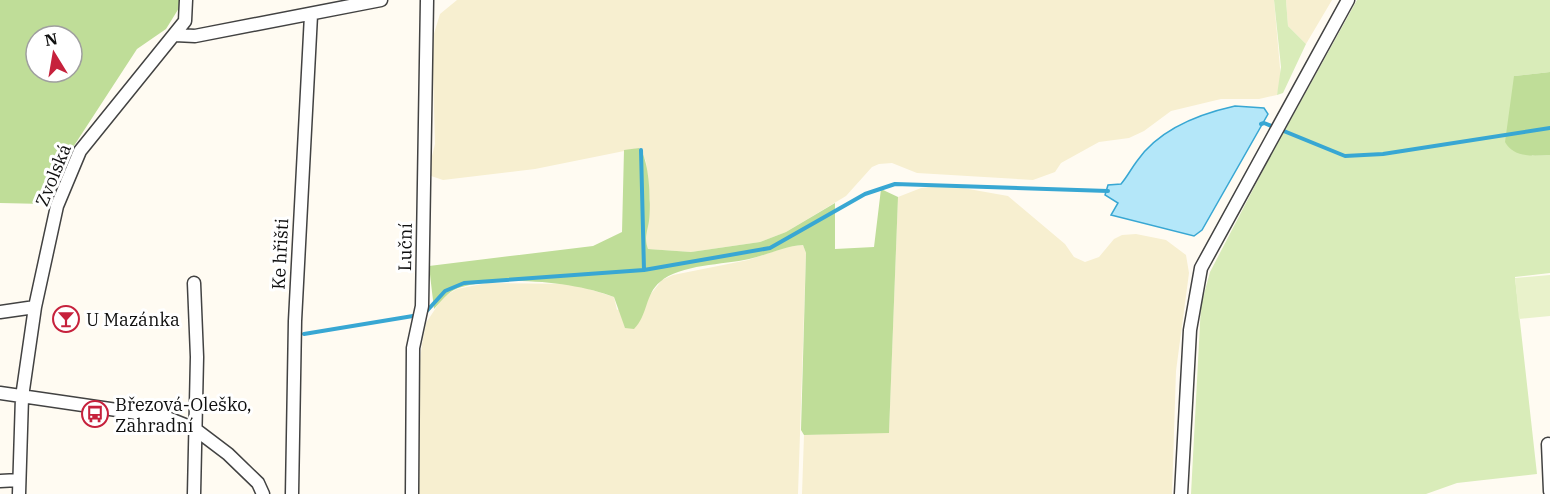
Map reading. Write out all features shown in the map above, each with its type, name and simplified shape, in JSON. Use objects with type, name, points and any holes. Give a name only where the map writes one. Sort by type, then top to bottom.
[{"type":"street","name":"Zvolská","points":[[19,494],[22,397],[35,308],[57,206],[80,151],[145,67],[185,21],[186,0]]},
{"type":"street","points":[[175,35],[195,36],[381,0]]},
{"type":"street","name":"Luční","points":[[412,494],[413,348],[422,306],[428,0]]},
{"type":"street","points":[[1181,494],[1190,330],[1201,268],[1348,0]]},
{"type":"street","name":"Ke hřišti","points":[[292,494],[295,321],[311,15]]},
{"type":"street","points":[[194,283],[197,357],[194,494]]},
{"type":"street","points":[[0,312],[35,308]]},
{"type":"street","points":[[0,393],[165,417],[195,429],[228,454],[258,483],[263,494]]},
{"type":"street","points":[[1548,444],[1550,491]]},
{"type":"street","points":[[0,481],[19,480]]},
{"type":"shaded area","points":[[457,0],[1274,0],[1281,79],[1277,95],[1259,99],[1221,99],[1171,111],[1144,131],[1129,138],[1099,142],[1061,163],[1055,172],[1033,180],[917,173],[892,163],[879,164],[872,167],[846,196],[786,232],[760,242],[691,252],[648,249],[644,238],[650,199],[646,161],[639,148],[535,169],[443,180],[431,176],[429,168],[435,144],[432,40],[440,14]]},
{"type":"shaded area","points":[[1286,0],[1332,0],[1306,44],[1288,26]]},
{"type":"shaded area","points":[[946,185],[1008,196],[1065,244],[1074,257],[1085,262],[1099,257],[1114,239],[1122,235],[1136,234],[1166,240],[1186,255],[1189,273],[1176,371],[1172,494],[802,494],[804,435],[889,432],[898,197],[921,188]]},
{"type":"shaded area","points":[[803,245],[806,253],[798,494],[418,494],[419,369],[422,344],[426,323],[443,297],[457,289],[487,283],[573,284],[614,297],[617,310],[650,295],[662,280],[673,275],[748,260],[790,246]]},
{"type":"green space","points":[[0,0],[179,0],[179,8],[166,29],[137,49],[66,158],[45,204],[0,203]]},
{"type":"green space","points":[[1274,0],[1286,0],[1288,26],[1306,44],[1283,93],[1277,95],[1281,67]]},
{"type":"green space","points":[[1357,0],[1550,0],[1550,72],[1514,76],[1532,156],[1550,155],[1550,273],[1515,277],[1537,474],[1457,483],[1426,494],[1191,494],[1201,305],[1210,272],[1271,155]]},
{"type":"green space","points":[[1550,72],[1550,155],[1531,156],[1513,151],[1505,142],[1514,76]]},
{"type":"green space","points":[[639,148],[645,162],[650,194],[650,214],[646,238],[648,249],[691,252],[760,242],[786,232],[835,203],[835,249],[874,247],[881,189],[898,197],[889,433],[804,435],[801,430],[806,253],[803,245],[749,259],[690,268],[669,276],[655,287],[634,329],[625,328],[614,297],[598,291],[558,284],[515,281],[475,284],[454,290],[434,309],[429,266],[593,246],[622,232],[624,150]]},
{"type":"green space","points":[[1550,275],[1550,316],[1519,319],[1515,278]]},
{"type":"water","points":[[1235,106],[1264,108],[1268,114],[1202,230],[1194,236],[1111,215],[1118,203],[1105,195],[1108,185],[1121,184],[1146,150],[1157,140],[1194,118]]},
{"type":"waterway","points":[[1261,124],[1264,123],[1345,156],[1383,154],[1550,128]]},
{"type":"waterway","points":[[641,150],[644,270]]},
{"type":"waterway","points":[[425,313],[445,291],[464,283],[644,270],[770,248],[865,194],[895,184],[1108,191]]},
{"type":"waterway","points":[[304,334],[419,315]]},
{"type":"place","name":"U Mazánka","points":[[66,319]]},
{"type":"place","name":"Březová-Oleško, Zahradní","points":[[95,414]]}]
